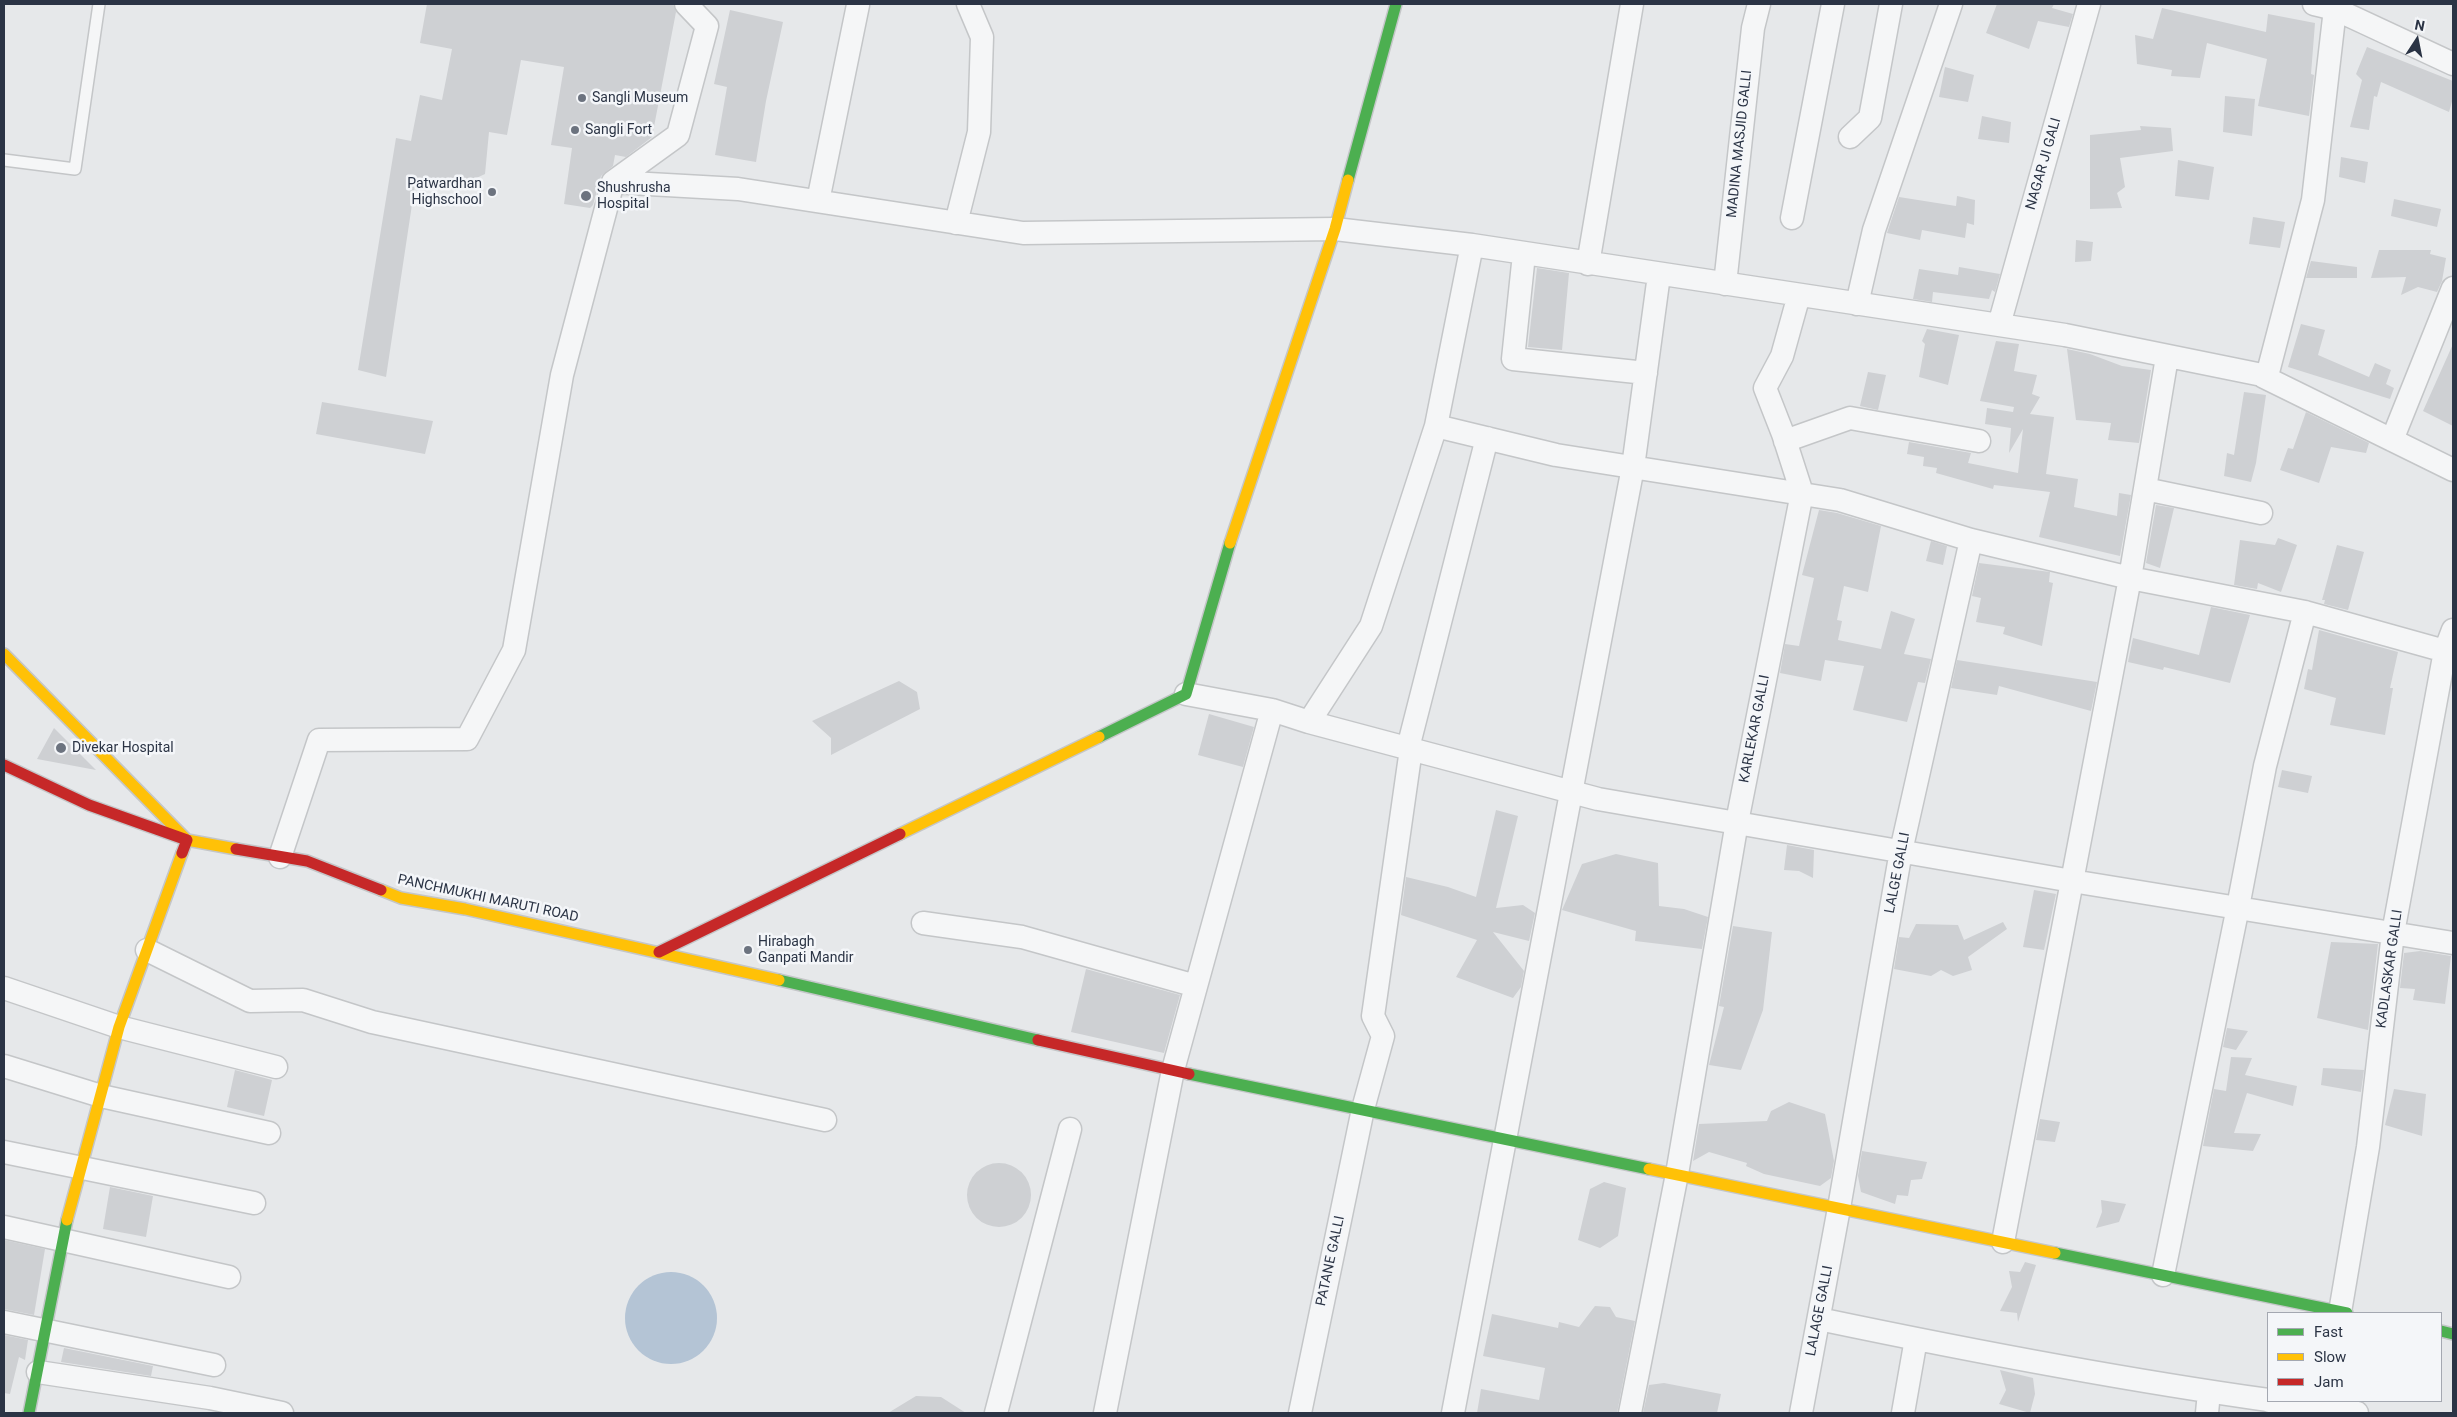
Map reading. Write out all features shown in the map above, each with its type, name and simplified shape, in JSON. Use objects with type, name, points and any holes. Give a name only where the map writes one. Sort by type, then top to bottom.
[{"type":"street","points":[[280,856],[319,740],[467,739],[514,650],[562,375],[612,182],[678,135],[707,26],[686,4]]},
{"type":"street","points":[[956,223],[979,132],[982,37],[968,4]]},
{"type":"street","points":[[1186,694],[1232,538],[1335,229],[1396,4]]},
{"type":"street","points":[[1588,264],[1632,4]]},
{"type":"street","name":"MADINA MASJID GALLI","points":[[1724,284],[1753,28],[1759,4]]},
{"type":"street","points":[[1792,218],[1834,4]]},
{"type":"street","points":[[1850,137],[1870,118],[1891,4]]},
{"type":"street","points":[[1857,304],[1874,230],[1951,4]]},
{"type":"street","name":"NAGAR JI GALI","points":[[1999,325],[2089,4]]},
{"type":"street","points":[[818,201],[858,5]]},
{"type":"street","points":[[2453,64],[2324,6],[2313,200],[2267,376],[2264,377],[2453,470]]},
{"type":"street","points":[[612,182],[738,189],[1022,233],[1335,229],[1472,245],[1659,275],[2065,335],[2267,376]]},
{"type":"street","points":[[1309,722],[1371,626],[1436,426],[1472,245]]},
{"type":"street","points":[[1524,254],[1513,359],[1646,373]]},
{"type":"street","points":[[1453,1413],[1507,1139],[1633,467],[1659,275]]},
{"type":"street","points":[[2392,440],[2453,288]]},
{"type":"street","name":"KARLEKAR GALLI","points":[[1630,1413],[1677,1174],[1737,822],[1802,493],[1765,388],[1782,356],[1799,295]]},
{"type":"street","points":[[2003,1242],[2130,578],[2167,357]]},
{"type":"street","points":[[1785,441],[1850,418],[1979,441]]},
{"type":"street","points":[[1436,426],[1556,455],[1840,500],[1971,540],[2130,578],[2304,612],[2445,651]]},
{"type":"street","name":"PATANE GALLI","points":[[1300,1413],[1363,1110],[1383,1036],[1373,1016],[1409,749],[1487,438]]},
{"type":"street","points":[[2145,489],[2261,513]]},
{"type":"street","name":"LALGE GALLI","points":[[1839,1208],[1901,850],[1971,540]]},
{"type":"street","points":[[2162,1275],[2238,907],[2265,766],[2304,612]]},
{"type":"street","name":"KADLASKAR GALLI","points":[[2344,1312],[2368,1147],[2393,933],[2445,651],[2453,630]]},
{"type":"street","points":[[4,654],[187,840],[119,1027],[62,1240],[47,1330],[29,1413]]},
{"type":"street","points":[[659,952],[1186,694],[1272,710],[1309,722],[1598,799],[2072,881],[2453,943]]},
{"type":"street","points":[[1105,1413],[1173,1070],[1272,710]]},
{"type":"street","name":"PANCHMUKHI MARUTI ROAD","points":[[4,765],[89,805],[187,840],[307,861],[401,898],[465,909],[659,952],[1173,1070],[2339,1312]]},
{"type":"street","points":[[923,923],[1022,937],[1196,986]]},
{"type":"street","points":[[147,950],[250,1000],[303,1000],[372,1022],[825,1120]]},
{"type":"street","points":[[4,988],[119,1027],[276,1067]]},
{"type":"street","points":[[4,1066],[101,1096],[269,1133]]},
{"type":"street","points":[[996,1413],[1070,1129]]},
{"type":"street","points":[[4,1152],[254,1203]]},
{"type":"street","name":"LALAGE GALLI","points":[[1801,1413],[1839,1208]]},
{"type":"street","points":[[4,1227],[230,1277]]},
{"type":"street","points":[[1818,1318],[2208,1403],[2267,1401]]},
{"type":"street","points":[[4,1322],[214,1365]]},
{"type":"street","points":[[1903,1413],[1916,1339]]},
{"type":"street","points":[[38,1372],[210,1398],[282,1413]]},
{"type":"street","points":[[2276,1402],[2357,1413]]},
{"type":"lane","points":[[4,160],[75,170],[99,4]]},
{"type":"water","points":[[671,1272],[680,1273],[697,1280],[709,1292],[716,1309],[716,1327],[709,1344],[697,1356],[680,1363],[671,1364],[662,1363],[645,1356],[633,1344],[626,1327],[625,1318],[626,1309],[633,1292],[645,1280],[662,1273]]},
{"type":"building","points":[[427,4],[673,4],[676,12],[652,137],[626,157],[615,155],[613,166],[601,176],[593,205],[590,208],[564,204],[572,148],[551,145],[564,67],[521,60],[507,135],[489,132],[485,174],[459,186],[416,178],[386,377],[358,370],[396,138],[411,141],[420,95],[442,100],[452,49],[420,43]]},
{"type":"building","points":[[1997,4],[2054,4],[2052,8],[2073,14],[2069,27],[2038,21],[2029,49],[1986,33]]},
{"type":"building","points":[[2162,8],[2266,32],[2268,14],[2315,23],[2311,74],[2314,75],[2309,116],[2258,106],[2267,59],[2207,43],[2200,78],[2171,76],[2172,70],[2137,64],[2135,35],[2153,39]]},
{"type":"building","points":[[730,10],[783,22],[766,101],[756,162],[715,155],[727,87],[714,84]]},
{"type":"building","points":[[2367,47],[2453,81],[2453,98],[2449,112],[2381,82],[2377,97],[2374,96],[2369,130],[2350,127],[2362,80],[2356,74]]},
{"type":"building","points":[[1945,67],[1974,75],[1968,102],[1939,97]]},
{"type":"building","points":[[2225,96],[2255,99],[2252,136],[2223,132]]},
{"type":"building","points":[[1982,116],[2011,122],[2009,143],[1978,139]]},
{"type":"building","points":[[2140,126],[2171,128],[2173,151],[2120,158],[2125,187],[2117,193],[2122,208],[2090,209],[2090,135],[2141,130]]},
{"type":"building","points":[[2341,157],[2368,162],[2365,183],[2339,177]]},
{"type":"building","points":[[2178,160],[2214,167],[2209,200],[2175,196]]},
{"type":"building","points":[[1957,196],[1975,200],[1974,225],[1967,223],[1965,238],[1922,230],[1920,240],[1887,233],[1899,197],[1956,206]]},
{"type":"building","points":[[2394,199],[2441,209],[2437,227],[2391,216]]},
{"type":"building","points":[[2253,217],[2285,222],[2280,248],[2249,244]]},
{"type":"building","points":[[2076,240],[2093,242],[2091,261],[2075,262]]},
{"type":"building","points":[[2379,250],[2431,250],[2430,254],[2446,258],[2442,281],[2437,292],[2418,287],[2401,295],[2406,277],[2371,278]]},
{"type":"building","points":[[2311,261],[2357,267],[2357,278],[2306,278]]},
{"type":"building","points":[[1959,267],[2000,274],[1995,292],[1992,290],[1989,299],[1933,292],[1932,302],[1913,299],[1919,269],[1958,275]]},
{"type":"building","points":[[1537,268],[1569,273],[1562,350],[1528,347]]},
{"type":"building","points":[[2301,324],[2325,330],[2318,355],[2369,377],[2375,363],[2391,370],[2386,384],[2394,388],[2390,399],[2288,367]]},
{"type":"building","points":[[1927,329],[1959,335],[1948,385],[1919,377],[1925,344],[1922,341]]},
{"type":"building","points":[[1996,341],[2019,344],[2014,371],[2037,375],[2032,394],[2040,397],[2030,414],[2054,417],[2046,474],[2078,479],[2074,507],[2117,516],[2119,493],[2131,495],[2120,556],[2039,537],[2050,492],[1994,485],[1993,489],[1936,473],[1937,468],[1923,466],[1924,457],[1907,454],[1909,442],[1971,453],[1968,463],[2018,473],[2023,429],[2009,453],[2011,428],[1985,424],[1987,408],[2013,412],[2014,407],[1980,401]]},
{"type":"building","points":[[2453,344],[2453,426],[2423,411]]},
{"type":"building","points":[[2067,349],[2090,354],[2122,366],[2151,370],[2139,443],[2108,440],[2111,423],[2076,420]]},
{"type":"building","points":[[1868,372],[1886,375],[1878,410],[1860,406]]},
{"type":"building","points":[[2244,392],[2266,395],[2256,463],[2251,482],[2224,476],[2227,453],[2234,455]]},
{"type":"building","points":[[322,402],[433,421],[425,454],[316,434]]},
{"type":"building","points":[[2306,412],[2369,443],[2366,453],[2331,447],[2319,483],[2280,470],[2288,448],[2293,449]]},
{"type":"building","points":[[2156,505],[2174,508],[2160,568],[2146,563]]},
{"type":"building","points":[[1819,510],[1837,513],[1881,526],[1868,592],[1844,586],[1837,620],[1842,621],[1838,640],[1881,649],[1891,611],[1915,619],[1904,654],[1931,659],[1925,683],[1918,682],[1907,722],[1853,710],[1864,666],[1825,660],[1821,681],[1780,673],[1785,644],[1799,646],[1814,578],[1802,575]]},
{"type":"building","points":[[2278,538],[2297,545],[2281,592],[2258,583],[2257,589],[2234,585],[2240,540],[2275,545]]},
{"type":"building","points":[[1931,541],[1947,546],[1943,565],[1926,561]]},
{"type":"building","points":[[2337,545],[2364,552],[2348,610],[2324,604],[2325,600],[2322,600]]},
{"type":"building","points":[[1979,563],[2050,572],[2049,582],[2053,583],[2042,646],[2003,634],[2005,627],[1976,622],[1981,598],[1972,596]]},
{"type":"building","points":[[2211,607],[2250,615],[2230,683],[2164,667],[2163,670],[2128,662],[2133,638],[2199,655]]},
{"type":"building","points":[[2319,630],[2398,652],[2390,688],[2393,688],[2385,735],[2330,725],[2336,698],[2304,689],[2308,669],[2312,670]]},
{"type":"building","points":[[1957,660],[2097,682],[2091,711],[1999,686],[1997,695],[1951,688]]},
{"type":"building","points":[[899,681],[917,692],[920,709],[831,755],[831,738],[812,721]]},
{"type":"building","points":[[1209,714],[1254,727],[1243,767],[1198,755]]},
{"type":"building","points":[[54,728],[96,770],[37,759]]},
{"type":"building","points":[[2282,770],[2312,776],[2308,793],[2278,787]]},
{"type":"building","points":[[1496,810],[1518,816],[1496,908],[1523,905],[1535,913],[1529,941],[1493,932],[1524,971],[1521,987],[1513,998],[1456,977],[1477,940],[1401,915],[1406,877],[1448,887],[1476,897]]},
{"type":"building","points":[[1787,845],[1814,850],[1813,878],[1799,871],[1784,870]]},
{"type":"building","points":[[1616,854],[1658,863],[1659,906],[1684,909],[1708,917],[1702,949],[1635,941],[1636,931],[1562,910],[1582,864]]},
{"type":"building","points":[[2034,890],[2056,894],[2044,950],[2023,947]]},
{"type":"building","points":[[2003,922],[2007,929],[1968,957],[1972,970],[1953,976],[1941,970],[1931,976],[1894,969],[1899,937],[1909,938],[1916,924],[1958,925],[1964,940]]},
{"type":"building","points":[[1733,926],[1772,932],[1763,1010],[1741,1070],[1709,1065],[1724,1007],[1719,1006]]},
{"type":"building","points":[[2331,942],[2378,944],[2368,1030],[2317,1018]]},
{"type":"building","points":[[2420,951],[2451,956],[2445,1004],[2413,1000],[2415,989],[2400,988],[2404,953]]},
{"type":"building","points":[[1086,969],[1180,995],[1164,1053],[1071,1032]]},
{"type":"building","points":[[2227,1028],[2248,1031],[2236,1050],[2223,1047]]},
{"type":"building","points":[[2231,1057],[2252,1058],[2245,1075],[2297,1086],[2293,1106],[2247,1093],[2234,1133],[2261,1134],[2253,1151],[2203,1146],[2214,1089],[2226,1091]]},
{"type":"building","points":[[2323,1068],[2364,1070],[2361,1092],[2321,1085]]},
{"type":"building","points":[[235,1070],[272,1080],[264,1116],[227,1107]]},
{"type":"building","points":[[2394,1089],[2426,1094],[2422,1136],[2385,1125]]},
{"type":"building","points":[[1789,1102],[1825,1114],[1834,1161],[1831,1178],[1820,1186],[1764,1174],[1746,1166],[1747,1163],[1709,1152],[1693,1161],[1699,1124],[1767,1121],[1771,1111]]},
{"type":"building","points":[[2040,1119],[2060,1122],[2055,1142],[2036,1140]]},
{"type":"building","points":[[1862,1151],[1927,1162],[1922,1179],[1911,1180],[1908,1196],[1897,1195],[1895,1204],[1861,1192],[1858,1176]]},
{"type":"building","points":[[999,1163],[1011,1166],[1022,1172],[1028,1183],[1031,1195],[1028,1207],[1022,1218],[1011,1224],[999,1227],[987,1224],[976,1218],[970,1207],[967,1195],[970,1183],[976,1172],[987,1166]]},
{"type":"building","points":[[1604,1182],[1626,1188],[1618,1236],[1600,1248],[1578,1240],[1590,1189]]},
{"type":"building","points":[[110,1187],[153,1196],[146,1237],[103,1229]]},
{"type":"building","points":[[2101,1200],[2126,1204],[2119,1222],[2096,1228],[2102,1212]]},
{"type":"building","points":[[4,1240],[45,1249],[34,1315],[4,1309]]},
{"type":"building","points":[[2025,1262],[2036,1265],[2018,1322],[2017,1313],[2000,1311],[2012,1287],[2009,1271],[2020,1272]]},
{"type":"building","points":[[1595,1306],[1610,1307],[1616,1317],[1635,1321],[1617,1413],[1477,1413],[1481,1389],[1539,1400],[1545,1368],[1483,1356],[1492,1314],[1558,1328],[1559,1322],[1579,1327]]},
{"type":"building","points":[[4,1335],[28,1340],[25,1360],[19,1357],[10,1394],[4,1393]]},
{"type":"building","points":[[64,1348],[153,1366],[151,1376],[61,1362]]},
{"type":"building","points":[[2000,1370],[2033,1378],[2035,1394],[2030,1413],[1999,1404],[2006,1390]]},
{"type":"building","points":[[1664,1383],[1721,1394],[1717,1413],[1643,1413],[1649,1385]]},
{"type":"building","points":[[916,1396],[941,1397],[966,1413],[888,1413]]},
{"type":"traffic: fast","points":[[1348,180],[1396,4]]},
{"type":"traffic: fast","points":[[1099,737],[1186,694],[1230,543]]},
{"type":"traffic: fast","points":[[779,980],[1038,1040]]},
{"type":"traffic: fast","points":[[1189,1074],[1649,1169]]},
{"type":"traffic: fast","points":[[29,1413],[67,1220]]},
{"type":"traffic: fast","points":[[2055,1253],[2342,1312]]},
{"type":"traffic: fast","points":[[2442,1331],[2453,1334]]},
{"type":"traffic: slow","points":[[1230,543],[1335,229],[1348,180]]},
{"type":"traffic: slow","points":[[4,654],[187,840],[236,849]]},
{"type":"traffic: slow","points":[[900,834],[1099,737]]},
{"type":"traffic: slow","points":[[67,1220],[119,1027],[182,853]]},
{"type":"traffic: slow","points":[[381,890],[401,898],[465,909],[779,980]]},
{"type":"traffic: slow","points":[[1649,1169],[2055,1253]]},
{"type":"traffic: jam","points":[[4,765],[89,805],[187,840],[182,853]]},
{"type":"traffic: jam","points":[[659,952],[900,834]]},
{"type":"traffic: jam","points":[[236,849],[307,861],[381,890]]},
{"type":"traffic: jam","points":[[1038,1040],[1189,1074]]},
{"type":"place","name":"Sangli Museum","points":[[582,98]]},
{"type":"place","name":"Sangli Fort","points":[[575,130]]},
{"type":"place","name":"Patwardhan Highschool","points":[[492,192]]},
{"type":"place","name":"Shushrusha Hospital","points":[[586,196]]},
{"type":"place","name":"Divekar Hospital","points":[[61,748]]},
{"type":"place","name":"Hirabagh Ganpati Mandir","points":[[748,950]]}]
